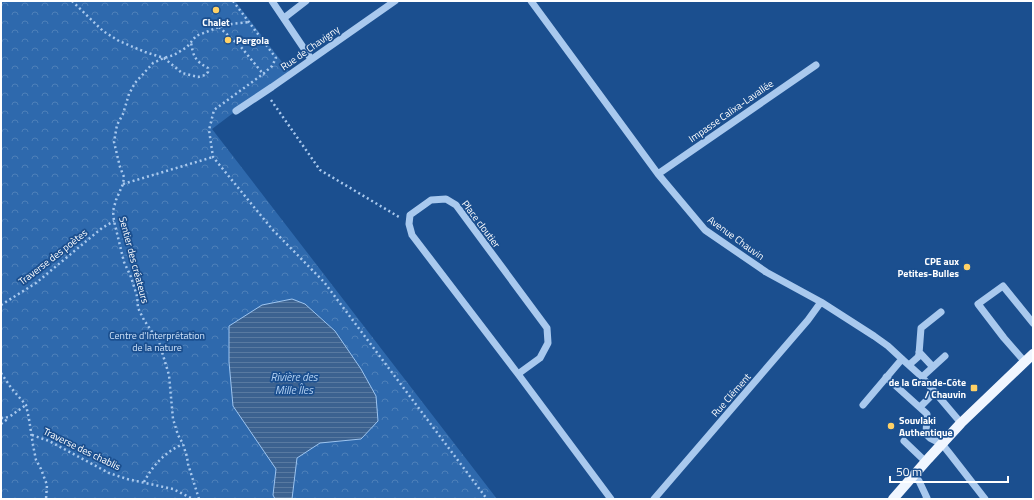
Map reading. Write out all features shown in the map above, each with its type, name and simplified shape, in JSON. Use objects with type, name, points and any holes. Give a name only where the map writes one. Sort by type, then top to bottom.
[{"type":"main road","points":[[893,499],[961,424],[1033,354]]},
{"type":"street","points":[[272,1],[311,59]]},
{"type":"street","points":[[284,18],[306,1]]},
{"type":"street","name":"Rue de Chavigny","points":[[236,111],[272,88],[395,1]]},
{"type":"street","name":"Avenue Chauvin","points":[[531,1],[658,174],[705,230],[766,272],[821,302],[874,336],[902,358],[922,378],[961,424]]},
{"type":"street","name":"Impasse Calixa-Lavallée","points":[[658,174],[816,65]]},
{"type":"street","name":"Place cloutier","points":[[409,224],[410,215],[431,200],[446,199],[456,205],[547,328],[548,343],[540,358],[518,374]]},
{"type":"street","points":[[409,224],[412,234],[611,499]]},
{"type":"street","points":[[1025,362],[1004,338],[978,304],[1003,286],[1033,323]]},
{"type":"street","name":"Rue Clément","points":[[654,499],[808,320],[821,302]]},
{"type":"street","points":[[910,366],[918,358],[920,352],[921,328],[941,312]]},
{"type":"street","points":[[920,352],[933,367]]},
{"type":"street","points":[[922,378],[945,356]]},
{"type":"street","points":[[863,405],[902,358]]},
{"type":"street","points":[[886,377],[927,414],[926,434],[930,438],[942,444],[984,499]]},
{"type":"street","points":[[920,407],[935,392]]},
{"type":"street","points":[[904,441],[926,462]]},
{"type":"street","points":[[914,475],[921,484],[927,499]]},
{"type":"path","points":[[72,1],[103,31],[119,41],[164,58],[182,73],[198,77],[205,75],[208,72],[208,68],[199,64],[194,57],[191,42]]},
{"type":"path","points":[[234,1],[276,58],[272,66],[263,74],[214,110],[209,130],[212,156],[272,229],[324,282],[487,499]]},
{"type":"path","points":[[212,156],[123,184],[124,177],[114,142],[117,124],[135,83],[153,63],[174,55],[187,47],[196,36],[219,27],[249,22]]},
{"type":"path","points":[[219,27],[241,47],[263,74],[272,88]]},
{"type":"path","points":[[265,92],[320,170],[409,224]]},
{"type":"path","name":"Sentier des créateurs","points":[[123,184],[113,211],[114,221],[124,262],[137,296],[138,308],[144,320],[159,342],[169,375],[173,419],[178,435],[183,444],[199,499]]},
{"type":"path","name":"Traverse des poètes","points":[[1,304],[36,283],[102,228],[114,221]]},
{"type":"path","points":[[1,373],[26,405],[30,419],[36,460],[47,485],[46,499]]},
{"type":"path","points":[[1,424],[26,405]]},
{"type":"path","points":[[1,418],[9,417]]},
{"type":"path","name":"Traverse des chablis","points":[[32,435],[49,441],[109,473],[127,479],[173,489],[193,499]]},
{"type":"path","points":[[144,482],[150,471],[164,456],[174,448],[183,444]]},
{"type":"green space","name":"Centre d'Interprétation de la nature","points":[[1,1],[235,1],[289,71],[212,129],[497,499],[1,499]]},
{"type":"water","name":"Rivière des Mille Îles","points":[[292,299],[305,304],[335,331],[361,369],[376,396],[378,421],[361,439],[320,443],[297,458],[292,499],[275,499],[273,495],[276,469],[233,406],[229,362],[229,326],[262,305]]},
{"type":"place","name":"Chalet","points":[[216,10]]},
{"type":"place","name":"Pergola","points":[[228,40]]},
{"type":"place","name":"CPE aux Petites-Bulles","points":[[967,267]]},
{"type":"place","name":"de la Grande-Côte / Chauvin","points":[[974,388]]},
{"type":"place","name":"Souvlaki Authentique","points":[[891,426]]}]
